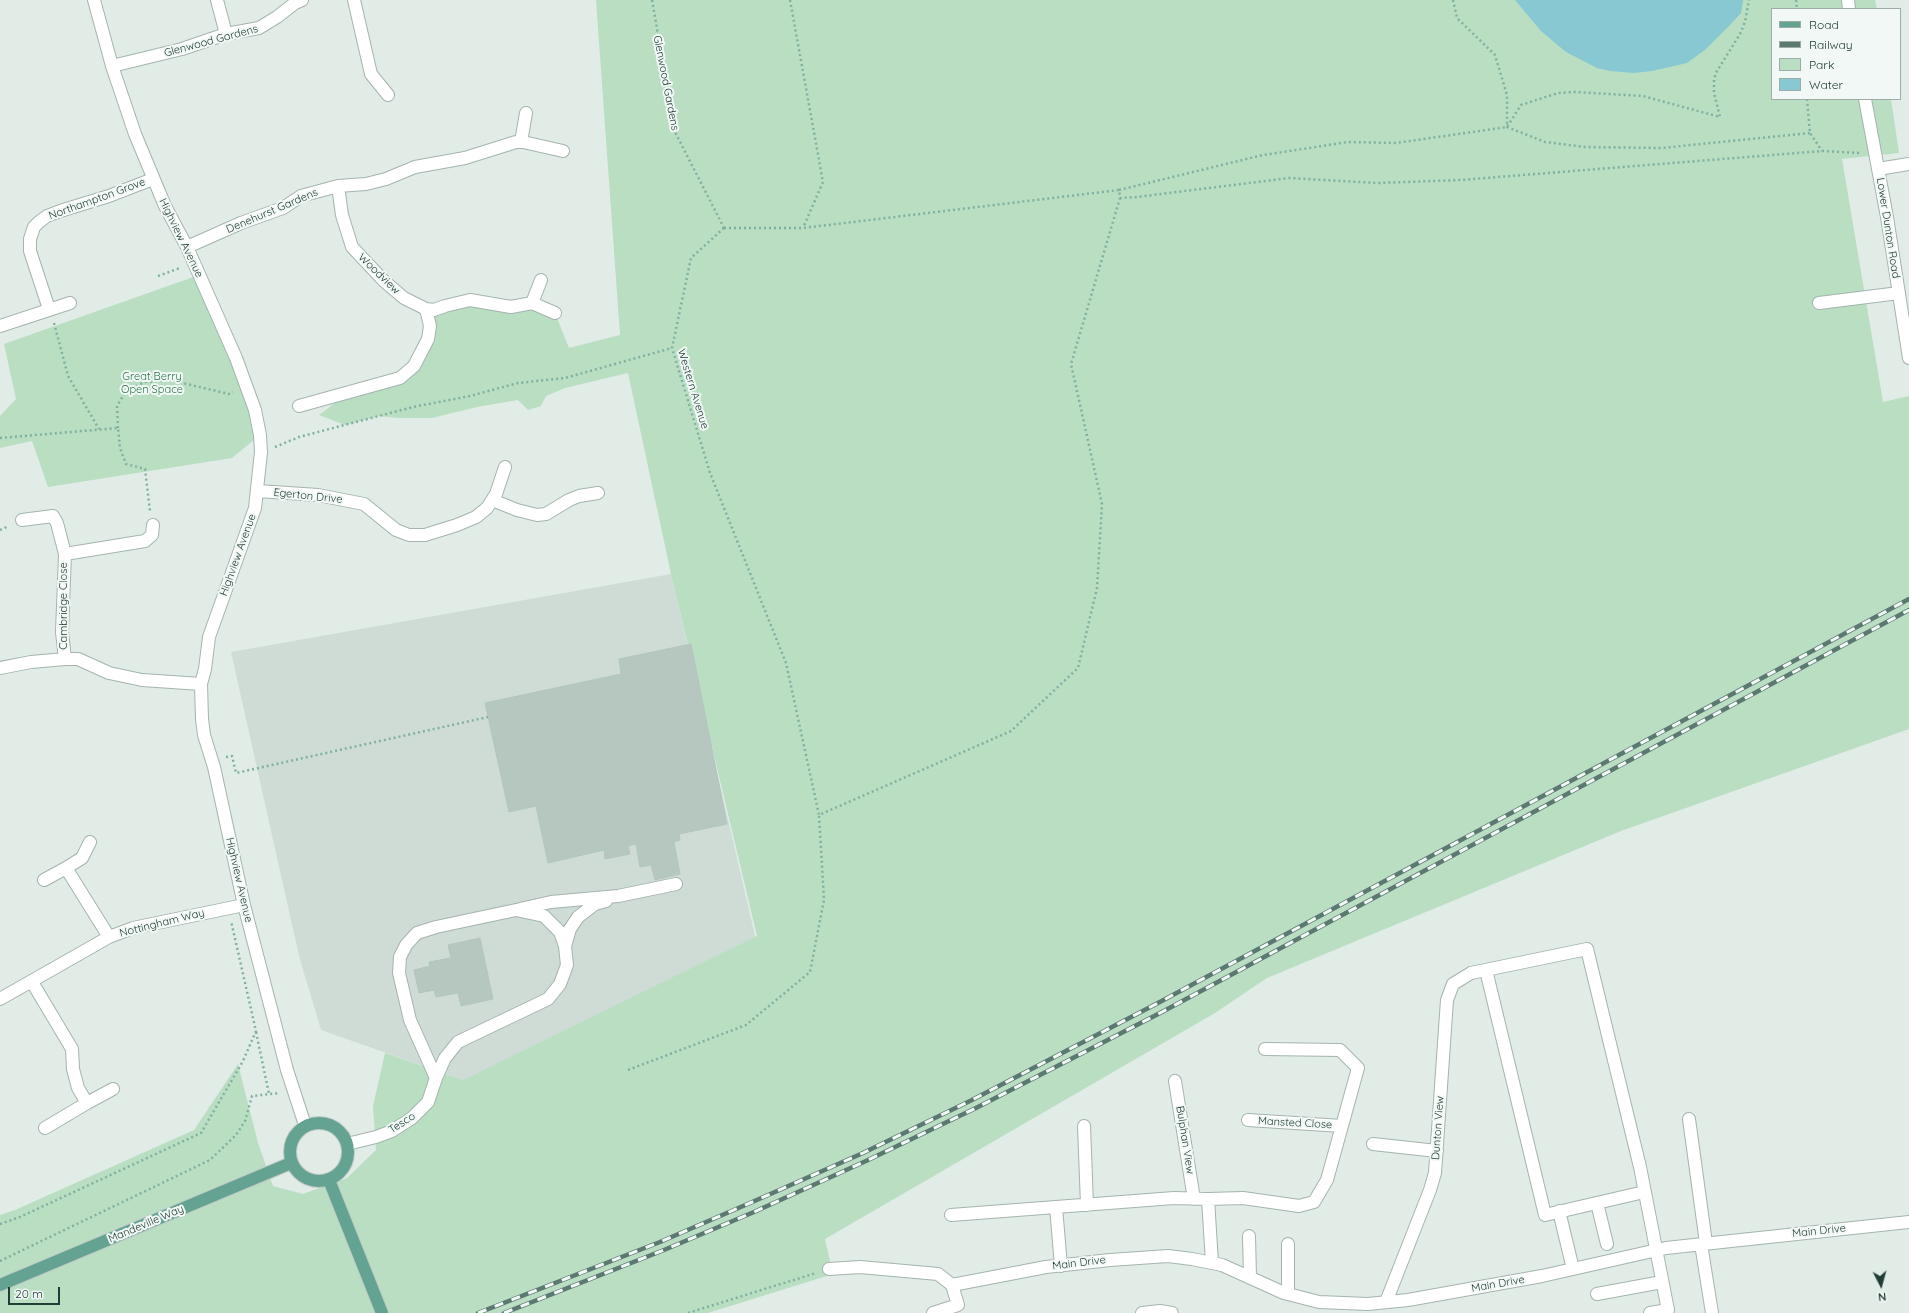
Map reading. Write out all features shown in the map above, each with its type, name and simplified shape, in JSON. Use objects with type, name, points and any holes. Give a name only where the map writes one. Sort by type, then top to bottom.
[{"type":"main road","points":[[316,1123],[331,1125],[338,1129],[347,1144],[348,1158],[346,1165],[329,1180],[312,1181],[300,1175],[291,1163],[289,1155],[292,1140],[296,1133],[305,1125],[316,1123]]},
{"type":"main road","name":"Mandeville Way","points":[[0,1285],[291,1163]]},
{"type":"main road","points":[[329,1180],[382,1313]]},
{"type":"street","name":"Highview Avenue","points":[[94,0],[112,66],[135,134],[153,179],[194,262],[236,358],[255,410],[261,452],[258,492],[250,527],[219,607],[210,637],[201,684],[203,724],[244,905],[287,1070],[305,1125]]},
{"type":"street","points":[[217,0],[226,34]]},
{"type":"street","name":"Glenwood Gardens","points":[[112,66],[182,49],[226,34],[259,28],[277,18],[287,8],[302,0]]},
{"type":"street","points":[[354,0],[371,74],[388,95]]},
{"type":"street","name":"Lower Dunton Road","points":[[1865,100],[1876,153],[1909,358]]},
{"type":"street","points":[[521,142],[526,112]]},
{"type":"street","name":"Denehurst Gardens","points":[[187,247],[241,223],[278,211],[301,196],[338,186],[386,179],[415,167],[465,158],[521,142],[563,151]]},
{"type":"street","points":[[1878,169],[1909,164]]},
{"type":"street","name":"Northampton Grove","points":[[49,309],[30,251],[30,239],[34,227],[47,216],[115,194],[153,179]]},
{"type":"street","name":"Woodview","points":[[338,186],[342,215],[352,247],[384,281],[404,298],[426,309]]},
{"type":"street","points":[[532,303],[541,280]]},
{"type":"street","points":[[1819,302],[1899,293]]},
{"type":"street","points":[[299,406],[400,378],[414,366],[428,339],[430,326],[426,309],[434,310],[470,300],[511,307],[532,303],[555,313]]},
{"type":"street","points":[[0,326],[70,303]]},
{"type":"street","name":"Egerton Drive","points":[[258,492],[318,495],[364,504],[396,530],[409,535],[424,535],[437,532],[476,517],[492,500],[506,467]]},
{"type":"street","points":[[492,500],[517,510],[537,515],[546,514],[574,498],[598,493]]},
{"type":"street","name":"Cambridge Close","points":[[22,520],[53,516],[57,523],[65,554],[62,632],[64,658]]},
{"type":"street","name":"Cambridge Close","points":[[65,554],[145,540],[152,535],[153,525]]},
{"type":"street","points":[[0,668],[64,658],[78,660],[109,673],[142,680],[201,684]]},
{"type":"street","points":[[44,880],[82,858],[90,842]]},
{"type":"street","points":[[66,868],[109,937]]},
{"type":"street","points":[[436,1078],[410,1020],[399,973],[400,957],[406,945],[417,933],[436,927],[551,902],[618,896],[676,884]]},
{"type":"street","points":[[565,946],[570,929],[578,917],[595,904],[618,896]]},
{"type":"street","name":"Nottingham Way","points":[[0,999],[109,937],[133,928],[244,905]]},
{"type":"street","points":[[516,910],[544,916],[560,932],[565,946]]},
{"type":"street","name":"Tesco","points":[[347,1144],[376,1137],[392,1131],[412,1118],[428,1102],[445,1058],[458,1042],[548,999],[560,984],[567,965],[565,946]]},
{"type":"street","name":"Dunton View","points":[[1386,1302],[1430,1190],[1435,1173],[1447,1000],[1453,984],[1471,973],[1586,950],[1640,1167],[1655,1251],[1668,1311]]},
{"type":"street","points":[[1486,970],[1545,1215],[1644,1192]]},
{"type":"street","points":[[32,982],[72,1049],[73,1069],[78,1088],[87,1103]]},
{"type":"street","name":"Mansted Close","points":[[1208,1199],[1242,1198],[1299,1206],[1314,1202],[1327,1180],[1358,1068],[1340,1050],[1265,1049]]},
{"type":"street","name":"Bulphan View","points":[[1176,1080],[1194,1199]]},
{"type":"street","points":[[45,1128],[113,1088]]},
{"type":"street","points":[[1688,1119],[1712,1313]]},
{"type":"street","name":"Mansted Close","points":[[1248,1120],[1342,1126]]},
{"type":"street","points":[[1084,1126],[1087,1205]]},
{"type":"street","points":[[1373,1144],[1437,1151]]},
{"type":"street","points":[[950,1215],[1174,1198],[1208,1199],[1212,1263]]},
{"type":"street","points":[[1597,1202],[1607,1244]]},
{"type":"street","points":[[1056,1207],[1061,1266]]},
{"type":"street","points":[[1559,1212],[1573,1269]]},
{"type":"street","name":"Main Drive","points":[[952,1285],[1061,1266],[1110,1260],[1168,1256],[1222,1265],[1288,1294],[1319,1302],[1368,1304],[1415,1298],[1573,1269],[1655,1251],[1703,1244],[1909,1222]]},
{"type":"street","points":[[1249,1236],[1250,1278]]},
{"type":"street","points":[[1288,1244],[1288,1294]]},
{"type":"street","points":[[829,1269],[860,1267],[938,1274],[952,1285],[958,1305],[933,1313]]},
{"type":"street","points":[[1597,1294],[1662,1282]]},
{"type":"street","points":[[1142,1313],[1160,1311],[1172,1313]]},
{"type":"street","points":[[1650,1313],[1668,1311]]},
{"type":"path","name":"Glenwood Gardens","points":[[652,0],[674,132],[724,228]]},
{"type":"path","points":[[790,0],[823,182],[803,228]]},
{"type":"path","points":[[1453,0],[1454,13],[1457,18],[1494,55],[1507,96],[1507,127]]},
{"type":"path","points":[[1507,127],[1521,105],[1558,93],[1575,92],[1643,96],[1720,117],[1714,92],[1714,79],[1717,71],[1740,34],[1745,22],[1750,0]]},
{"type":"path","points":[[1807,100],[1810,133],[1822,151]]},
{"type":"path","points":[[724,228],[803,228],[1119,190],[1263,155],[1348,142],[1396,143],[1507,127],[1545,142],[1593,147],[1662,148],[1810,133]]},
{"type":"path","points":[[1120,198],[1289,178],[1377,184],[1454,180],[1822,151],[1876,153]]},
{"type":"path","points":[[819,816],[1011,731],[1078,668],[1097,588],[1102,504],[1071,364],[1120,198],[1119,190]]},
{"type":"path","name":"Western Avenue","points":[[628,1070],[746,1025],[810,972],[824,900],[819,816],[786,663],[710,473],[672,348],[691,258],[724,228]]},
{"type":"path","points":[[158,276],[194,262]]},
{"type":"path","points":[[49,309],[58,332],[68,376],[99,429]]},
{"type":"path","points":[[261,452],[299,437],[413,407],[470,396],[518,383],[565,378],[672,348]]},
{"type":"path","points":[[153,525],[145,469],[126,464],[120,448],[117,406],[125,393],[144,382],[170,380],[229,394],[240,390],[246,384]]},
{"type":"path","points":[[0,438],[118,428]]},
{"type":"path","points":[[212,760],[232,756],[236,773],[488,717]]},
{"type":"path","points":[[0,1261],[210,1160],[236,1135],[244,1121],[252,1096],[269,1094],[227,908]]},
{"type":"path","points":[[0,1224],[20,1217],[201,1133],[243,1061],[256,1031]]},
{"type":"path","points":[[688,1313],[829,1269]]},
{"type":"shaded area","points":[[671,574],[756,940],[463,1080],[321,1030],[299,956],[231,652]]},
{"type":"green space","points":[[596,0],[1875,0],[1877,8],[1771,8],[1771,100],[1891,100],[1899,153],[1842,159],[1883,402],[1909,396],[1909,729],[1621,831],[1267,978],[1215,1013],[825,1239],[833,1274],[708,1313],[0,1313],[0,1215],[15,1210],[194,1130],[238,1064],[258,1143],[273,1186],[303,1194],[347,1178],[376,1150],[373,1106],[385,1053],[463,1080],[757,936],[671,574],[628,373],[565,388],[546,396],[541,406],[528,410],[518,400],[477,407],[432,418],[398,418],[379,416],[345,425],[319,415],[348,393],[400,378],[420,353],[426,309],[445,306],[518,305],[555,313],[569,348],[620,335]]},
{"type":"green space","name":"Great Berry Open Space","points":[[199,275],[260,435],[232,458],[48,487],[32,441],[0,448],[0,416],[16,399],[4,344]]},
{"type":"water","points":[[1515,0],[1743,0],[1743,2],[1741,13],[1706,49],[1687,63],[1652,71],[1634,73],[1610,71],[1597,68],[1566,52],[1541,31]]},
{"type":"building","points":[[691,644],[727,824],[679,834],[680,840],[674,842],[680,874],[655,880],[651,865],[640,867],[636,844],[628,846],[630,854],[605,859],[604,850],[548,863],[536,806],[509,812],[485,703],[621,674],[619,659]]},
{"type":"building","points":[[480,938],[493,999],[461,1006],[458,993],[436,997],[434,990],[419,993],[414,970],[430,966],[429,962],[451,958],[448,945]]},
{"type":"railway","points":[[478,1313],[660,1242],[863,1153],[972,1100],[1158,1003],[1909,599]]},
{"type":"railway","points":[[504,1313],[664,1250],[754,1212],[866,1161],[976,1108],[1162,1012],[1909,610]]}]
